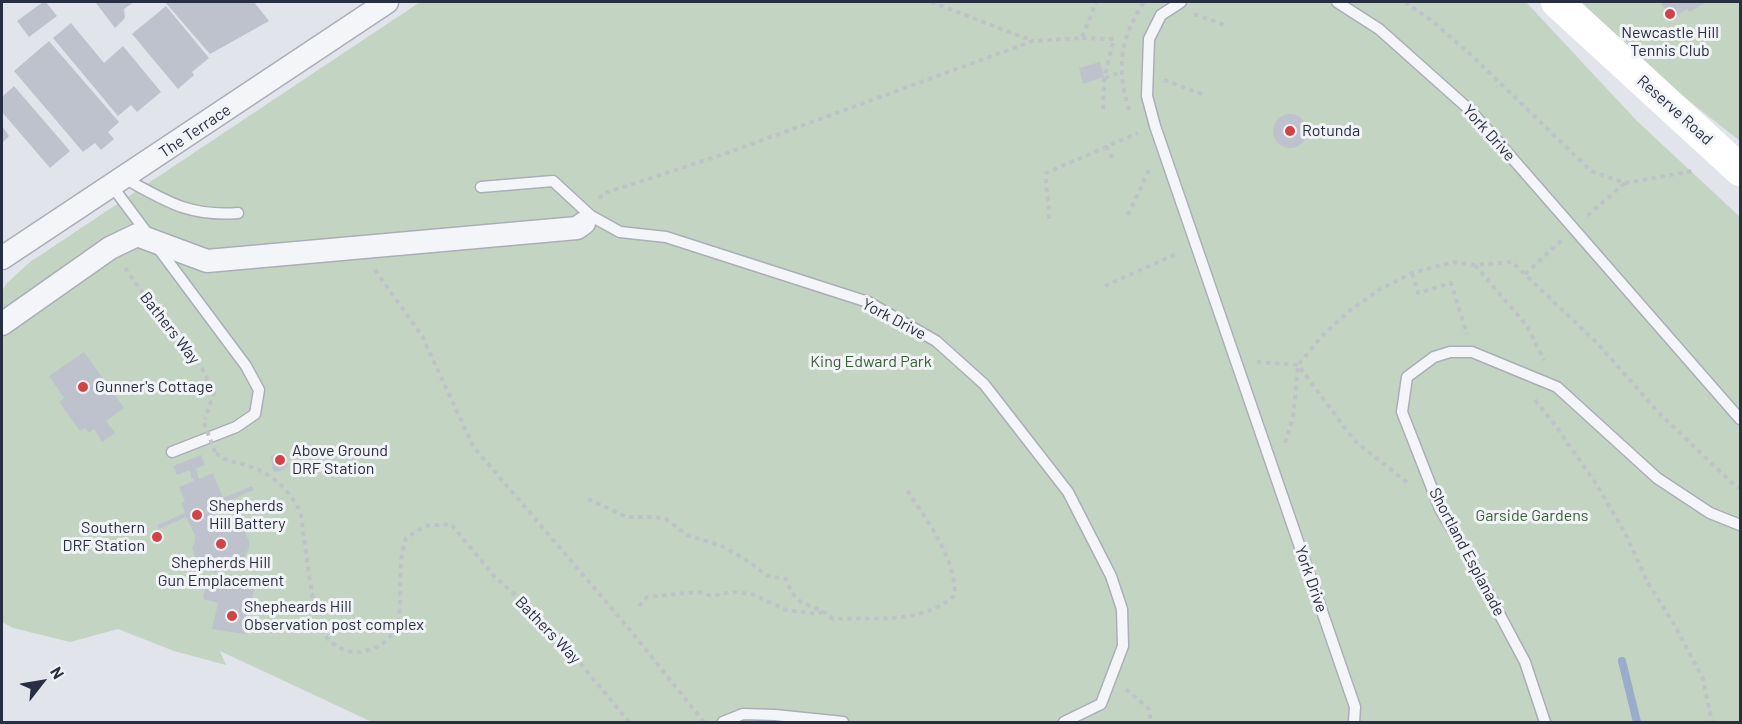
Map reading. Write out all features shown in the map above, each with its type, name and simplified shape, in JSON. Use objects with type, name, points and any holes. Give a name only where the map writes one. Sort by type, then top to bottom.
[{"type":"main road","name":"Reserve Road","points":[[1557,2],[1740,170]]},
{"type":"street","name":"The Terrace","points":[[2,258],[387,2]]},
{"type":"street","points":[[2,324],[110,248],[137,235],[207,261],[577,228],[591,215]]},
{"type":"lane","name":"York Drive","points":[[1181,2],[1161,15],[1149,39],[1147,96],[1155,126],[1355,707],[1354,723]]},
{"type":"lane","name":"York Drive","points":[[1337,2],[1379,29],[1471,111],[1740,419]]},
{"type":"lane","points":[[118,182],[175,206],[215,214],[238,213]]},
{"type":"lane","points":[[118,182],[151,239],[246,366],[259,390],[255,414],[236,427],[172,453]]},
{"type":"lane","name":"York Drive","points":[[480,187],[553,182],[591,215],[620,232],[666,237],[868,302],[936,341],[976,376],[1018,425],[1068,492],[1111,576],[1122,609],[1123,646],[1101,704],[1064,723]]},
{"type":"lane","name":"Shortland Esplanade","points":[[1545,723],[1525,662],[1470,559],[1440,509],[1402,412],[1407,377],[1434,357],[1450,352],[1472,352],[1557,387],[1657,478],[1710,513],[1740,525]]},
{"type":"lane","points":[[723,723],[743,714],[775,715],[843,723]]},
{"type":"path","points":[[931,2],[1033,41]]},
{"type":"path","points":[[1082,38],[1096,2]]},
{"type":"path","points":[[1405,2],[1432,21],[1469,53],[1591,171],[1625,183],[1693,171]]},
{"type":"path","points":[[591,215],[602,194],[727,153],[1033,41],[1114,39],[1104,78],[1103,109]]},
{"type":"path","points":[[1104,78],[1121,72]]},
{"type":"path","points":[[1147,73],[1204,95]]},
{"type":"path","points":[[1049,219],[1050,208],[1045,188],[1046,173],[1155,126]]},
{"type":"path","points":[[1106,146],[1114,162]]},
{"type":"path","points":[[1128,214],[1149,170]]},
{"type":"path","points":[[1584,218],[1625,183]]},
{"type":"path","points":[[1525,274],[1562,239]]},
{"type":"path","points":[[373,247],[375,271],[422,336],[472,446],[630,630],[705,723]]},
{"type":"path","name":"Bathers Way","points":[[110,248],[171,332],[202,368],[214,393],[204,423],[215,452],[226,461],[250,466],[281,483],[299,508],[316,609],[326,636],[340,648],[354,653],[384,645],[395,630],[400,612],[401,562],[406,538],[424,526],[451,524],[494,576],[566,646],[629,723]]},
{"type":"path","points":[[1106,286],[1178,254]]},
{"type":"path","points":[[1275,475],[1293,418],[1298,364],[1322,336],[1349,311],[1379,290],[1412,273],[1453,262],[1475,265],[1512,262],[1599,345],[1658,412],[1740,488]]},
{"type":"path","points":[[1475,265],[1527,326],[1557,387]]},
{"type":"path","points":[[1412,273],[1418,293],[1451,283],[1472,352]]},
{"type":"path","points":[[1236,361],[1298,364]]},
{"type":"path","points":[[1298,364],[1355,441],[1440,509]]},
{"type":"path","points":[[1510,369],[1556,424],[1602,493],[1625,533],[1648,583],[1674,624],[1703,679],[1712,723]]},
{"type":"path","points":[[588,499],[627,517],[666,519],[687,534],[722,546],[768,576],[786,579],[792,596],[800,602],[824,611],[833,619],[867,617],[877,620],[925,613],[938,608],[955,595],[955,585],[947,556],[930,525],[906,490]]},
{"type":"path","points":[[639,606],[647,597],[698,592],[712,596],[733,592],[752,594],[786,610],[818,614],[824,611]]},
{"type":"path","points":[[1111,677],[1149,709],[1151,723]]},
{"type":"green space","name":"King Edward Park","points":[[420,2],[1526,2],[1637,121],[1740,217],[1740,722],[372,722],[220,651],[226,665],[174,651],[118,629],[70,642],[13,628],[2,622],[2,291],[7,283],[30,262]]},
{"type":"green space","points":[[1579,2],[1740,2],[1740,141],[1647,68]]},
{"type":"building","points":[[46,2],[57,16],[29,37],[17,21]]},
{"type":"building","points":[[134,2],[124,9],[125,18],[115,28],[96,3]]},
{"type":"building","points":[[165,2],[254,2],[269,21],[210,54]]},
{"type":"building","points":[[1660,2],[1706,2],[1690,12],[1687,9],[1672,19]]},
{"type":"building","points":[[166,6],[209,58],[192,72],[194,75],[178,89],[132,34]]},
{"type":"building","points":[[71,23],[104,63],[123,46],[161,92],[137,112],[131,105],[118,116],[53,38]]},
{"type":"building","points":[[49,41],[119,122],[108,132],[114,139],[101,150],[95,143],[83,152],[14,71]]},
{"type":"building","points":[[1100,62],[1104,77],[1083,84],[1079,68]]},
{"type":"building","points":[[14,86],[70,151],[50,168],[2,112],[2,97]]},
{"type":"building","name":"Rotunda","points":[[1290,114],[1302,119],[1307,131],[1302,143],[1290,148],[1278,143],[1273,131],[1278,119]]},
{"type":"building","points":[[2,126],[9,136],[2,143]]},
{"type":"building","name":"Gunner's Cottage","points":[[84,352],[124,408],[106,421],[115,433],[102,442],[94,429],[89,433],[85,428],[80,431],[59,402],[64,398],[49,376]]},
{"type":"building","name":"Above Ground DRF Station","points":[[285,453],[288,466],[275,472],[271,456]]},
{"type":"building","name":"Shepherds Hill Battery","points":[[201,455],[205,465],[195,469],[199,479],[213,473],[223,498],[252,486],[254,490],[210,509],[216,520],[223,517],[237,521],[249,541],[249,548],[241,564],[216,573],[204,569],[195,557],[192,547],[195,535],[186,517],[159,529],[157,525],[185,513],[181,503],[185,502],[179,487],[194,481],[193,478],[191,479],[190,470],[177,475],[173,466]]},
{"type":"building","name":"Shepheards Hill Observation post complex","points":[[208,575],[255,585],[244,634],[212,629],[218,603],[203,599]]},
{"type":"waterway","points":[[1622,661],[1637,722]]},
{"type":"place","name":"Newcastle Hill Tennis Club","points":[[1670,14]]},
{"type":"place","name":"Rotunda","points":[[1290,131]]},
{"type":"place","name":"Gunner's Cottage","points":[[83,387]]},
{"type":"place","name":"Above Ground DRF Station","points":[[280,460]]},
{"type":"place","name":"Shepherds Hill Battery","points":[[197,515]]},
{"type":"place","name":"Southern DRF Station","points":[[157,537]]},
{"type":"place","name":"Shepherds Hill Gun Emplacement","points":[[221,544]]},
{"type":"place","name":"Shepheards Hill Observation post complex","points":[[232,616]]},
{"type":"park label","name":"Garside Gardens","points":[[1532,516]]}]
